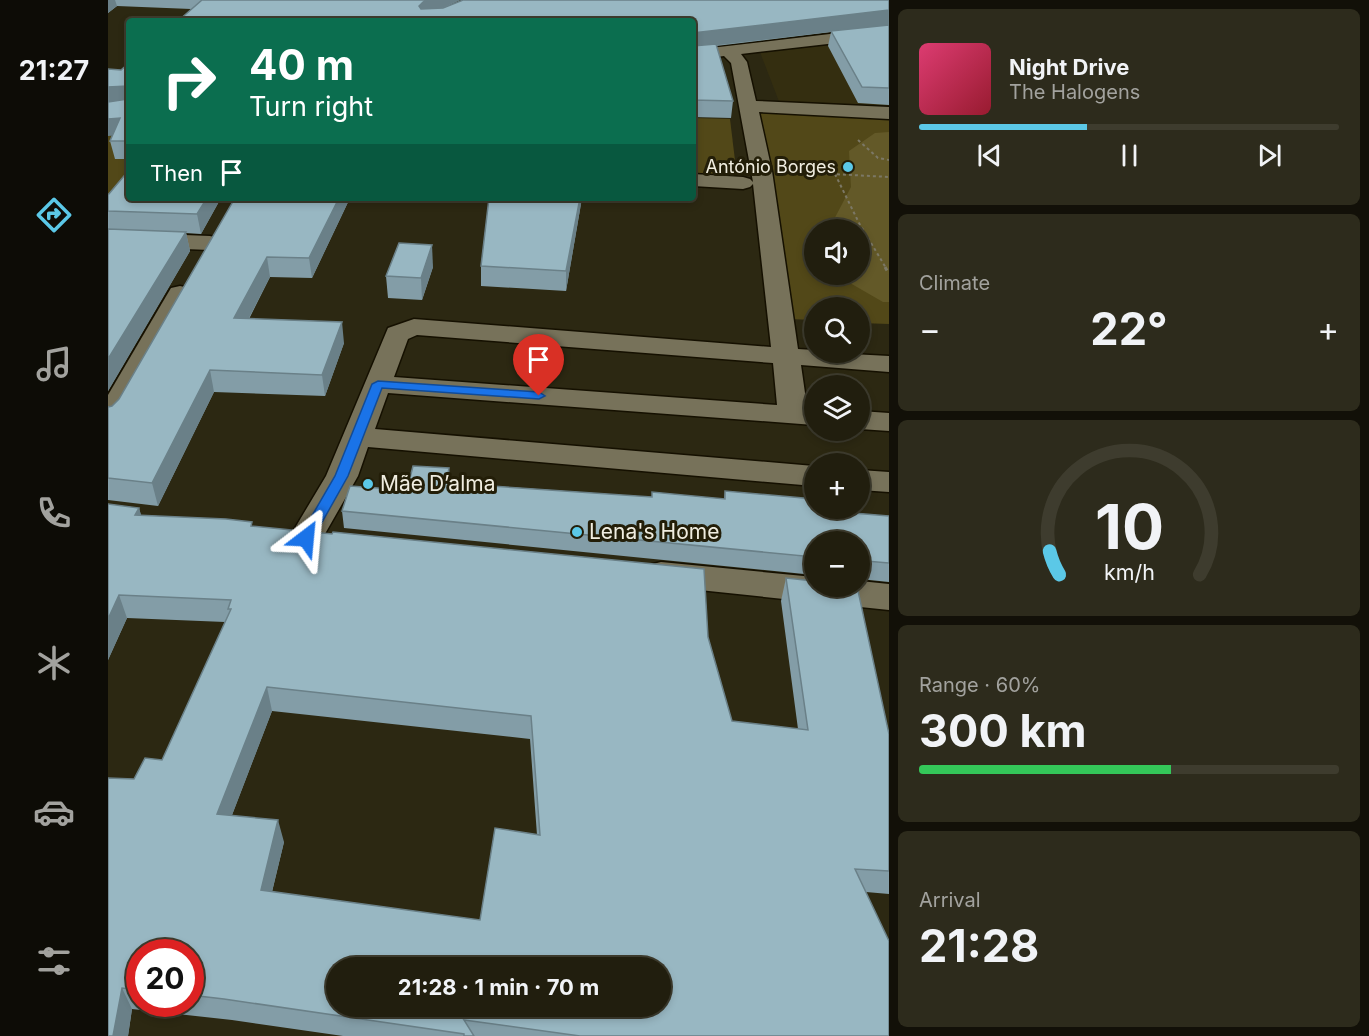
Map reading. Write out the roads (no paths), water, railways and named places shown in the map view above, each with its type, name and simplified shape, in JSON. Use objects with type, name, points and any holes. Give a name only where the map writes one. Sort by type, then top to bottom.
[{"type":"street","points":[[696,55],[889,32]]},
{"type":"street","points":[[378,384],[804,415],[784,343],[762,171],[749,106],[739,62],[728,51]]},
{"type":"street","points":[[749,106],[889,113]]},
{"type":"street","points":[[696,180],[743,183]]},
{"type":"street","points":[[108,239],[205,251],[122,368],[108,420]]},
{"type":"street","points":[[306,538],[342,476],[397,334],[414,327],[784,343],[889,364]]},
{"type":"street","points":[[870,421],[889,423]]},
{"type":"street","points":[[358,437],[804,475]]},
{"type":"street","points":[[870,481],[889,482]]},
{"type":"street","points":[[272,534],[342,542]]},
{"type":"street","points":[[627,571],[889,597]]},
{"type":"place","name":"António Borges","points":[[848,167]]},
{"type":"place","name":"Mãe D’alma","points":[[368,484]]},
{"type":"place","name":"Lena's Home","points":[[577,532]]}]
